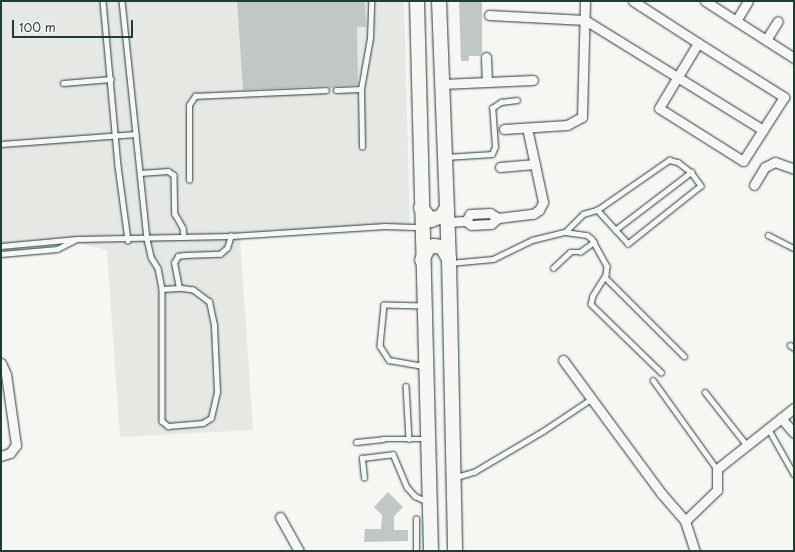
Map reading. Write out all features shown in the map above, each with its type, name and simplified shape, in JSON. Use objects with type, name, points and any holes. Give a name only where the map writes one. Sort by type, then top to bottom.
[{"type":"main road","points":[[417,1],[421,227],[431,551]]},
{"type":"main road","points":[[439,1],[446,215],[449,261],[455,551]]},
{"type":"main road","points":[[421,208],[424,215],[431,220],[439,219],[446,215]]},
{"type":"main road","points":[[422,260],[426,251],[434,246],[442,247],[449,261]]},
{"type":"street","points":[[504,129],[567,125],[582,117],[585,1]]},
{"type":"street","points":[[633,1],[784,97],[743,161],[659,108],[698,43]]},
{"type":"street","points":[[706,1],[794,58]]},
{"type":"street","points":[[736,20],[748,1]]},
{"type":"street","points":[[489,15],[585,20],[762,130]]},
{"type":"street","points":[[766,40],[778,22]]},
{"type":"street","points":[[486,57],[487,81]]},
{"type":"street","points":[[442,84],[533,80]]},
{"type":"street","points":[[446,215],[466,221],[470,214],[490,213],[498,218],[533,214],[539,210],[543,197],[527,128]]},
{"type":"street","points":[[754,185],[765,167],[775,162],[794,169]]},
{"type":"street","points":[[500,167],[536,164]]},
{"type":"street","points":[[564,360],[661,493],[685,521],[695,551]]},
{"type":"street","points":[[1,363],[6,374],[16,445],[10,454],[1,456]]},
{"type":"street","points":[[685,521],[717,490],[716,469],[746,444],[794,408]]},
{"type":"street","points":[[781,418],[794,433]]},
{"type":"street","points":[[280,517],[299,551]]},
{"type":"lane","points":[[103,1],[115,134],[128,240]]},
{"type":"lane","points":[[122,1],[147,239],[151,257],[158,268],[162,289],[162,421],[168,426],[203,423],[211,418],[218,392],[214,325],[209,302],[193,290],[179,288],[162,289]]},
{"type":"lane","points":[[362,147],[361,89],[370,38],[371,1]]},
{"type":"lane","points":[[63,82],[111,79]]},
{"type":"lane","points":[[336,90],[361,89]]},
{"type":"lane","points":[[190,180],[189,105],[195,96],[326,90]]},
{"type":"lane","points":[[444,157],[492,154],[495,147],[492,108],[501,102],[517,100]]},
{"type":"lane","points":[[1,144],[115,134],[136,134]]},
{"type":"lane","points":[[565,232],[583,214],[597,210],[669,160],[678,162],[691,172],[699,182],[700,190],[632,242],[624,242],[597,210]]},
{"type":"lane","points":[[140,173],[168,171],[174,175],[175,214],[183,228],[184,238]]},
{"type":"lane","points":[[614,230],[691,172]]},
{"type":"lane","points":[[1,246],[77,239],[128,240],[231,236],[385,226],[421,227]]},
{"type":"lane","points":[[449,261],[493,259],[532,240],[565,232],[587,235],[594,242],[607,266],[604,277],[593,296],[591,304],[661,372]]},
{"type":"lane","points":[[768,235],[794,248]]},
{"type":"lane","points":[[179,288],[174,271],[174,263],[178,256],[220,254],[227,248],[231,236]]},
{"type":"lane","points":[[1,254],[58,249],[77,239]]},
{"type":"lane","points":[[553,268],[570,252],[580,252],[594,242]]},
{"type":"lane","points":[[604,277],[684,356]]},
{"type":"lane","points":[[424,306],[384,305],[380,346],[389,360],[425,366]]},
{"type":"lane","points":[[653,380],[716,469]]},
{"type":"lane","points":[[406,386],[409,439]]},
{"type":"lane","points":[[705,392],[746,444]]},
{"type":"lane","points":[[454,477],[474,472],[543,431],[591,399]]},
{"type":"lane","points":[[768,427],[794,474]]},
{"type":"lane","points":[[356,442],[428,439]]},
{"type":"lane","points":[[364,478],[362,458],[393,454],[407,487],[415,496],[430,502]]},
{"type":"lane","points":[[416,519],[416,551]]},
{"type":"shaded area","points":[[1,1],[404,1],[410,224],[240,238],[253,430],[120,437],[107,250],[60,239],[1,246]]},
{"type":"building","points":[[237,1],[365,1],[366,27],[357,27],[358,85],[336,86],[333,89],[326,86],[243,90]]},
{"type":"building","points":[[459,1],[482,1],[482,52],[480,56],[469,56],[469,61],[461,61]]},
{"type":"building","points":[[388,492],[403,507],[394,516],[394,530],[408,530],[408,541],[364,542],[365,529],[381,529],[382,515],[374,507]]}]
